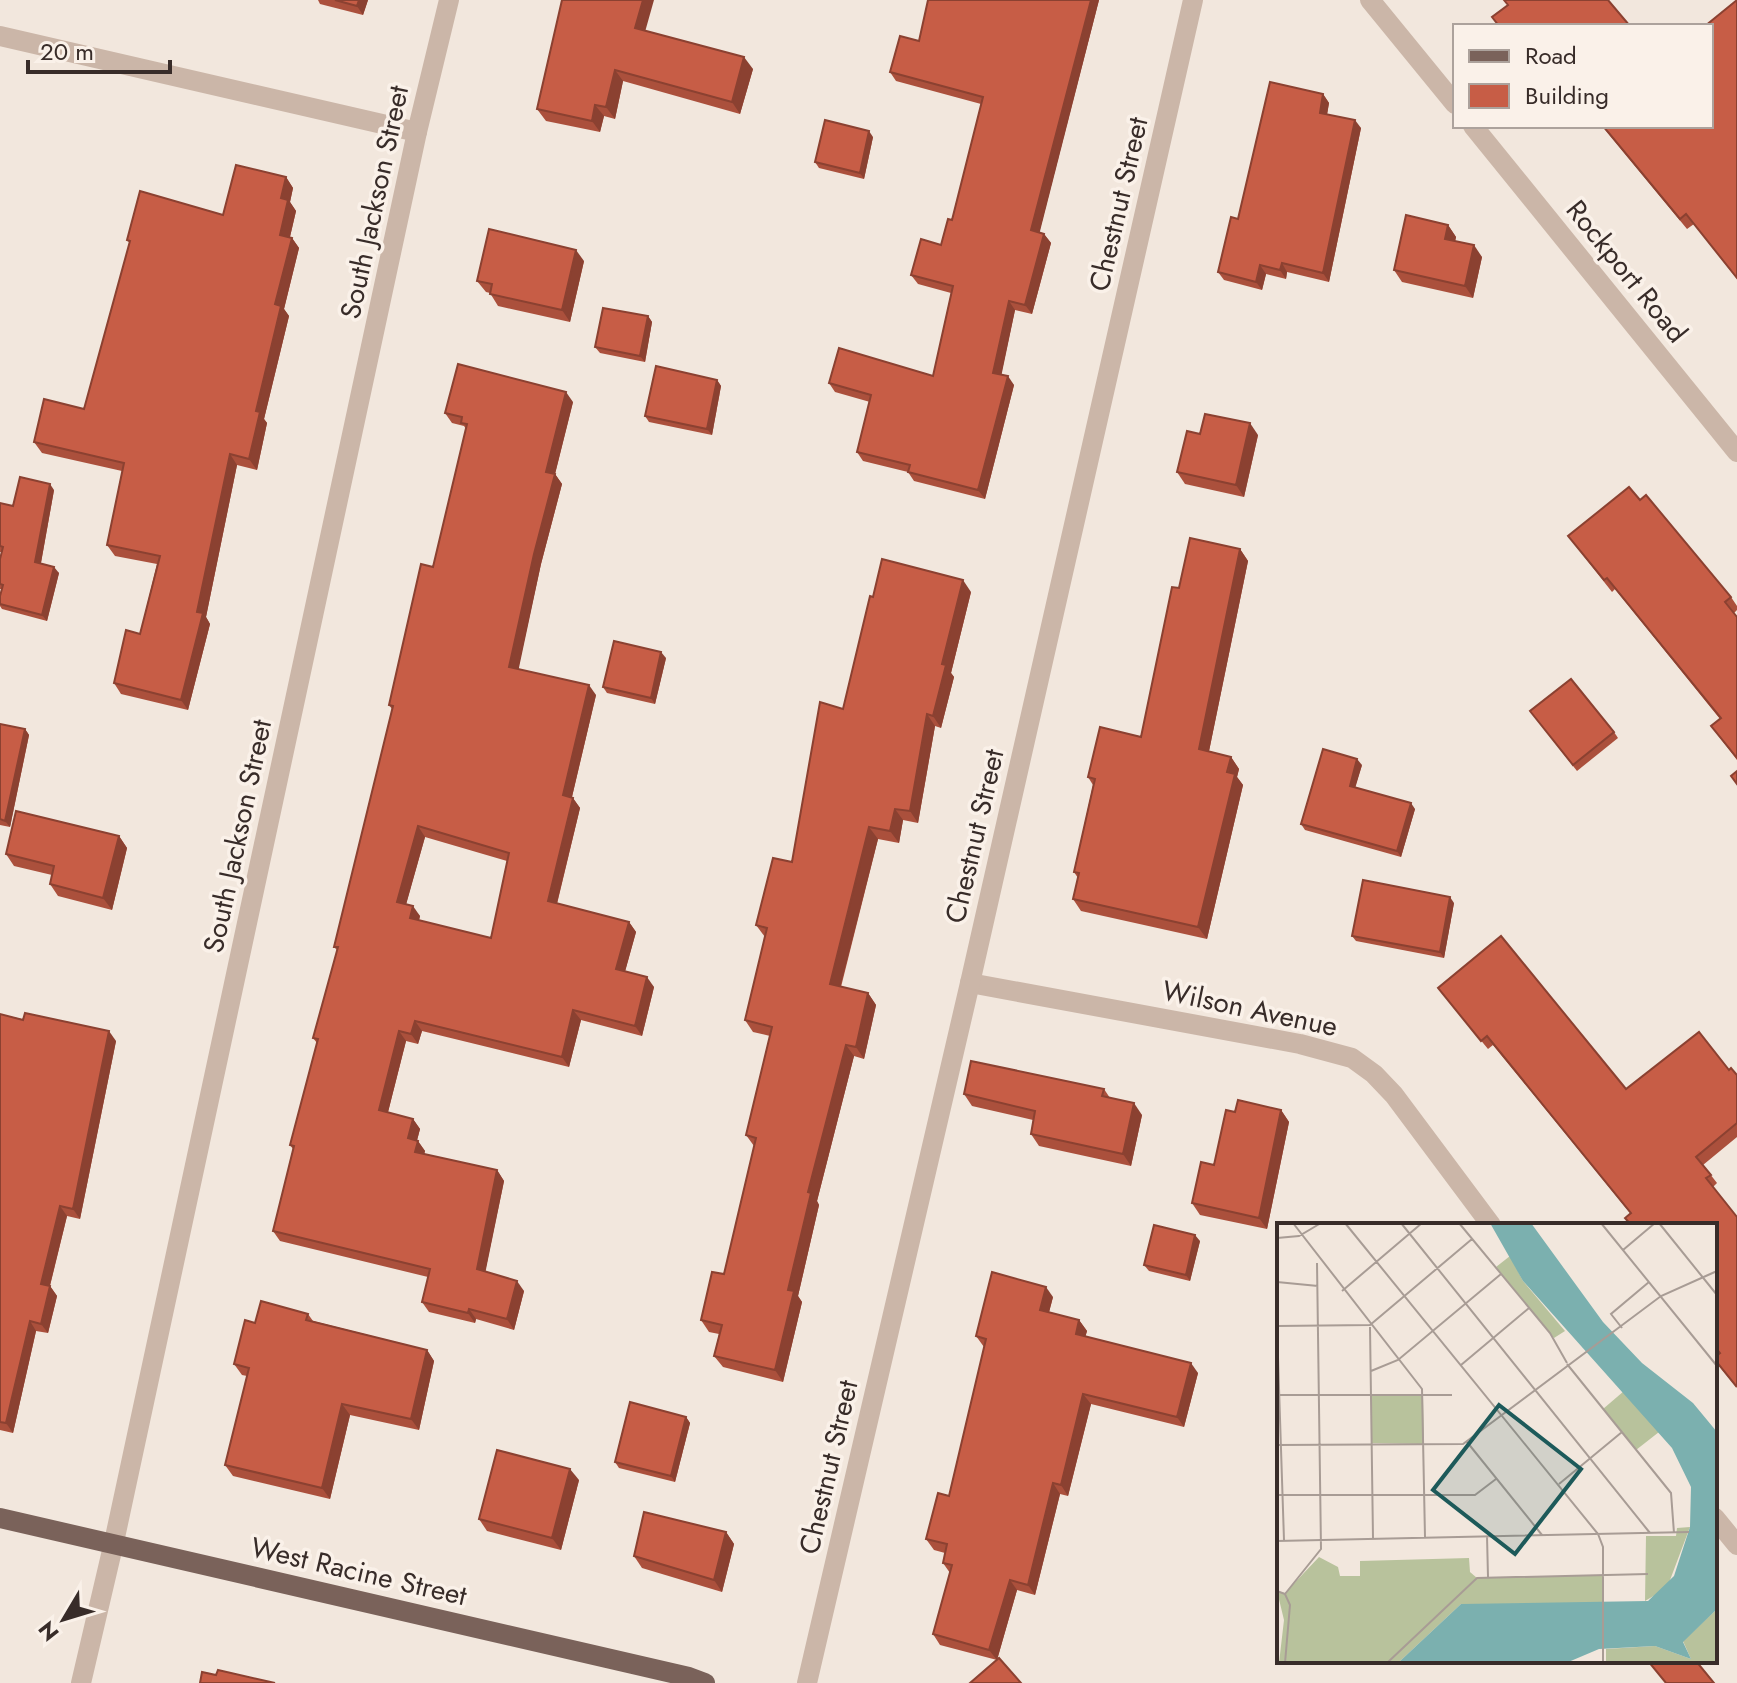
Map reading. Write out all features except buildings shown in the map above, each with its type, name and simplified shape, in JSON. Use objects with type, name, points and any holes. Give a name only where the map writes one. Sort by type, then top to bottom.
[{"type":"main road","name":"West Racine Street","points":[[0,1518],[114,1542],[705,1683]]},
{"type":"street","name":"South Jackson Street","points":[[81,1683],[417,132],[449,0]]},
{"type":"street","name":"Chestnut Street","points":[[807,1683],[1193,0]]},
{"type":"street","points":[[1370,0],[1453,102]]},
{"type":"street","points":[[0,36],[417,132]]},
{"type":"street","name":"Rockport Road","points":[[1475,128],[1737,452]]},
{"type":"street","name":"Wilson Avenue","points":[[970,983],[1300,1044],[1352,1058],[1374,1074],[1394,1095],[1490,1223]]},
{"type":"street","points":[[1717,1520],[1737,1545]]}]
